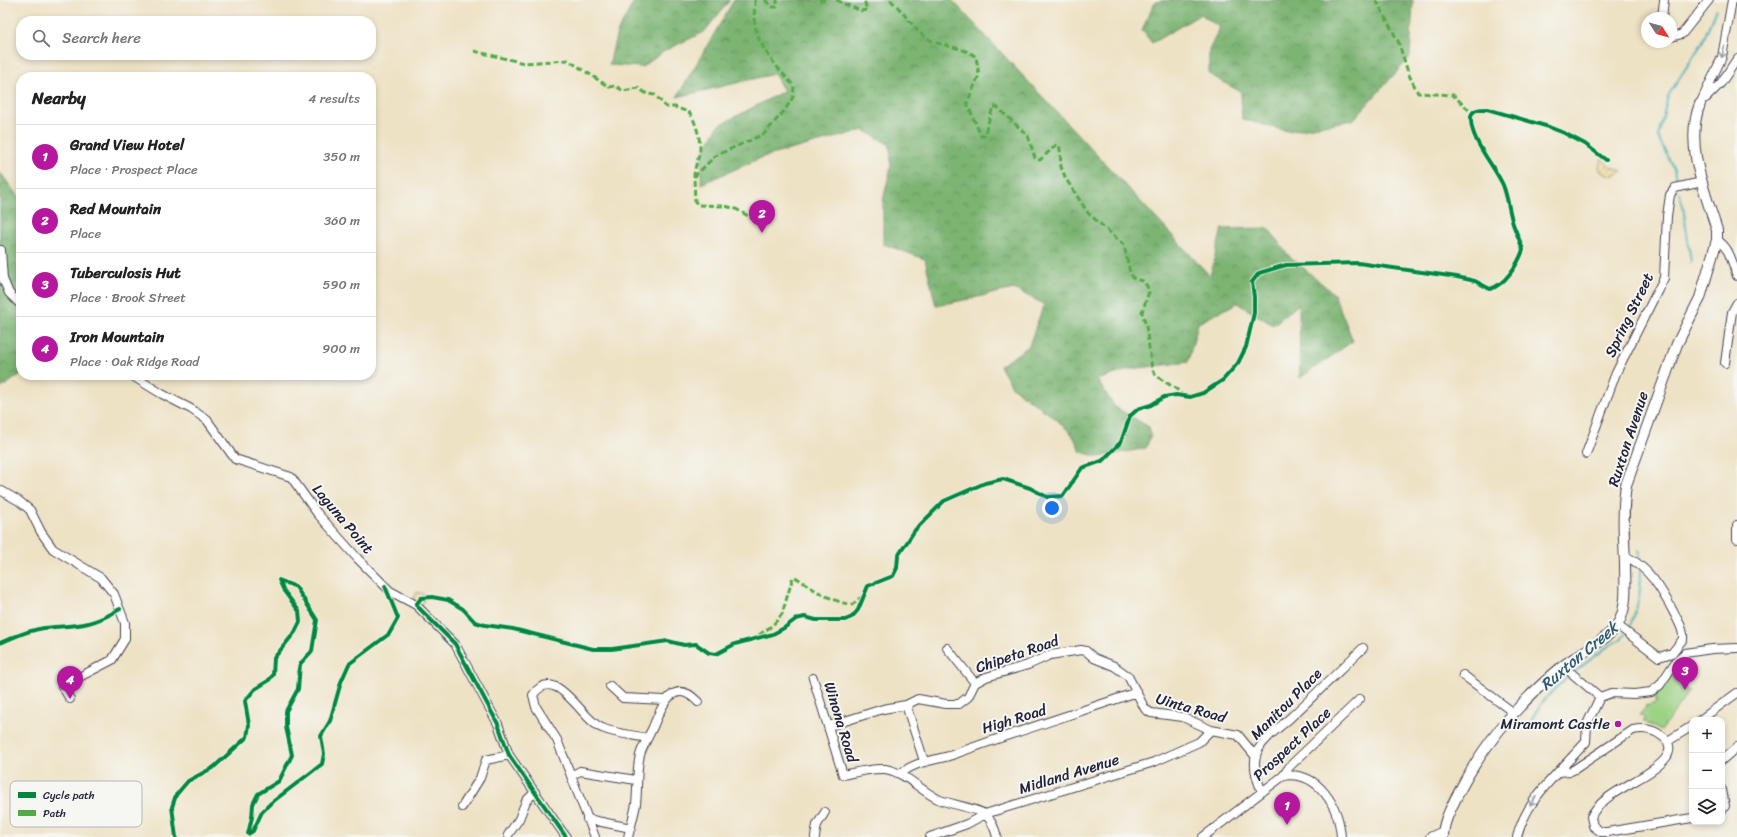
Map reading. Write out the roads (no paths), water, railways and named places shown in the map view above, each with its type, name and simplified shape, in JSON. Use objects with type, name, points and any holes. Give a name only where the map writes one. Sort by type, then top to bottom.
[{"type":"street","points":[[1663,12],[1664,0]]},
{"type":"street","points":[[1677,37],[1682,34],[1709,0]]},
{"type":"street","name":"Ruxton Avenue","points":[[1620,627],[1625,600],[1625,497],[1628,477],[1677,344],[1700,298],[1717,240],[1717,230],[1698,183],[1698,162],[1694,126],[1700,104],[1722,57],[1732,0]]},
{"type":"street","points":[[1700,104],[1721,83],[1737,59]]},
{"type":"street","name":"Spring Street","points":[[1586,454],[1616,373],[1662,284],[1665,272],[1668,203],[1670,195],[1675,188],[1698,183]]},
{"type":"street","points":[[1717,240],[1724,244],[1727,248],[1737,276]]},
{"type":"street","points":[[1,250],[3,279],[9,293],[16,300]]},
{"type":"street","points":[[1725,363],[1732,312],[1737,303]]},
{"type":"street","name":"Laguna Point","points":[[139,380],[191,409],[207,420],[234,459],[291,477],[317,514],[358,559],[390,591],[416,605],[455,644],[498,724],[509,755],[566,837]]},
{"type":"street","points":[[0,490],[19,500],[30,510],[41,532],[53,549],[101,578],[114,594],[125,623],[125,639],[112,660],[62,686],[70,698]]},
{"type":"street","points":[[1737,525],[1737,539]]},
{"type":"street","points":[[1430,837],[1443,834],[1451,807],[1474,764],[1514,713],[1605,636],[1620,627],[1659,657],[1672,653],[1683,639],[1684,634],[1662,590],[1642,566],[1625,556]]},
{"type":"street","points":[[946,648],[975,683]]},
{"type":"street","name":"Manitou Place","points":[[1262,792],[1258,781],[1256,757],[1258,750],[1269,736],[1289,719],[1363,648]]},
{"type":"street","points":[[1517,837],[1530,805],[1537,795],[1586,742],[1587,724],[1600,697],[1611,693],[1634,694],[1651,692],[1660,685],[1682,656],[1696,650],[1737,648]]},
{"type":"street","name":"Chipeta Road","points":[[828,726],[860,718],[883,709],[906,705],[918,699],[946,704],[959,704],[968,697],[975,683],[986,677],[1028,665],[1050,655],[1068,651],[1086,651]]},
{"type":"street","name":"Uinta Road","points":[[1086,651],[1094,658],[1121,671],[1132,682],[1145,709],[1151,713],[1183,717],[1193,720],[1211,730],[1238,735],[1256,757]]},
{"type":"street","points":[[1566,669],[1600,697]]},
{"type":"street","points":[[1463,674],[1514,713]]},
{"type":"street","name":"Winona Road","points":[[813,678],[843,775],[871,769],[886,769],[901,773]]},
{"type":"street","points":[[595,837],[557,740],[536,706],[533,695],[538,688],[546,685],[558,687],[601,728],[647,738]]},
{"type":"street","points":[[610,686],[623,698],[664,700],[676,693],[682,692],[692,696],[698,702]]},
{"type":"street","name":"High Road","points":[[901,773],[911,766],[924,761],[953,755],[982,743],[1058,720],[1137,692]]},
{"type":"street","points":[[1704,717],[1737,694]]},
{"type":"street","name":"Prospect Place","points":[[1203,837],[1283,776],[1290,766],[1360,699]]},
{"type":"street","points":[[628,837],[636,802],[636,780],[641,754],[664,700]]},
{"type":"street","points":[[906,705],[924,761]]},
{"type":"street","points":[[1668,741],[1689,728]]},
{"type":"street","name":"Midland Avenue","points":[[930,837],[967,824],[985,814],[1154,762],[1199,742],[1211,730]]},
{"type":"street","points":[[1558,772],[1571,771],[1575,769],[1632,730],[1649,730],[1661,735],[1668,741],[1670,750],[1666,759],[1599,805],[1592,812],[1591,821],[1597,830],[1607,832],[1689,818]]},
{"type":"street","points":[[1725,757],[1737,747]]},
{"type":"street","points":[[462,807],[480,778],[486,760],[509,755]]},
{"type":"street","points":[[570,776],[580,771],[636,780]]},
{"type":"street","points":[[901,773],[911,782],[940,800],[985,814],[994,826],[997,837]]},
{"type":"street","points":[[1283,776],[1301,776],[1313,780],[1331,804],[1337,816],[1341,837]]},
{"type":"street","points":[[508,835],[520,819],[526,801],[535,792]]},
{"type":"street","points":[[814,837],[817,825],[825,812]]},
{"type":"street","points":[[588,818],[631,828]]},
{"type":"waterway","name":"Ruxton Creek","points":[[1676,180],[1674,169],[1658,137],[1668,96],[1702,43],[1716,9]]},
{"type":"waterway","name":"Ruxton Creek","points":[[1679,192],[1683,206],[1691,262]]},
{"type":"waterway","name":"Ruxton Creek","points":[[1639,550],[1641,563]]},
{"type":"waterway","name":"Ruxton Creek","points":[[1627,630],[1634,616],[1638,601],[1641,569]]},
{"type":"waterway","name":"Ruxton Creek","points":[[1574,672],[1607,647],[1622,638],[1625,634]]},
{"type":"waterway","name":"Ruxton Creek","points":[[1528,728],[1536,712],[1546,698],[1571,674]]},
{"type":"place","name":"Red Mountain","points":[[762,233]]},
{"type":"place","name":"Tuberculosis Hut","points":[[1685,690]]},
{"type":"place","name":"Iron Mountain","points":[[70,699]]},
{"type":"place","name":"Miramont Castle","points":[[1618,724]]},
{"type":"place","name":"Grand View Hotel","points":[[1287,825]]}]
